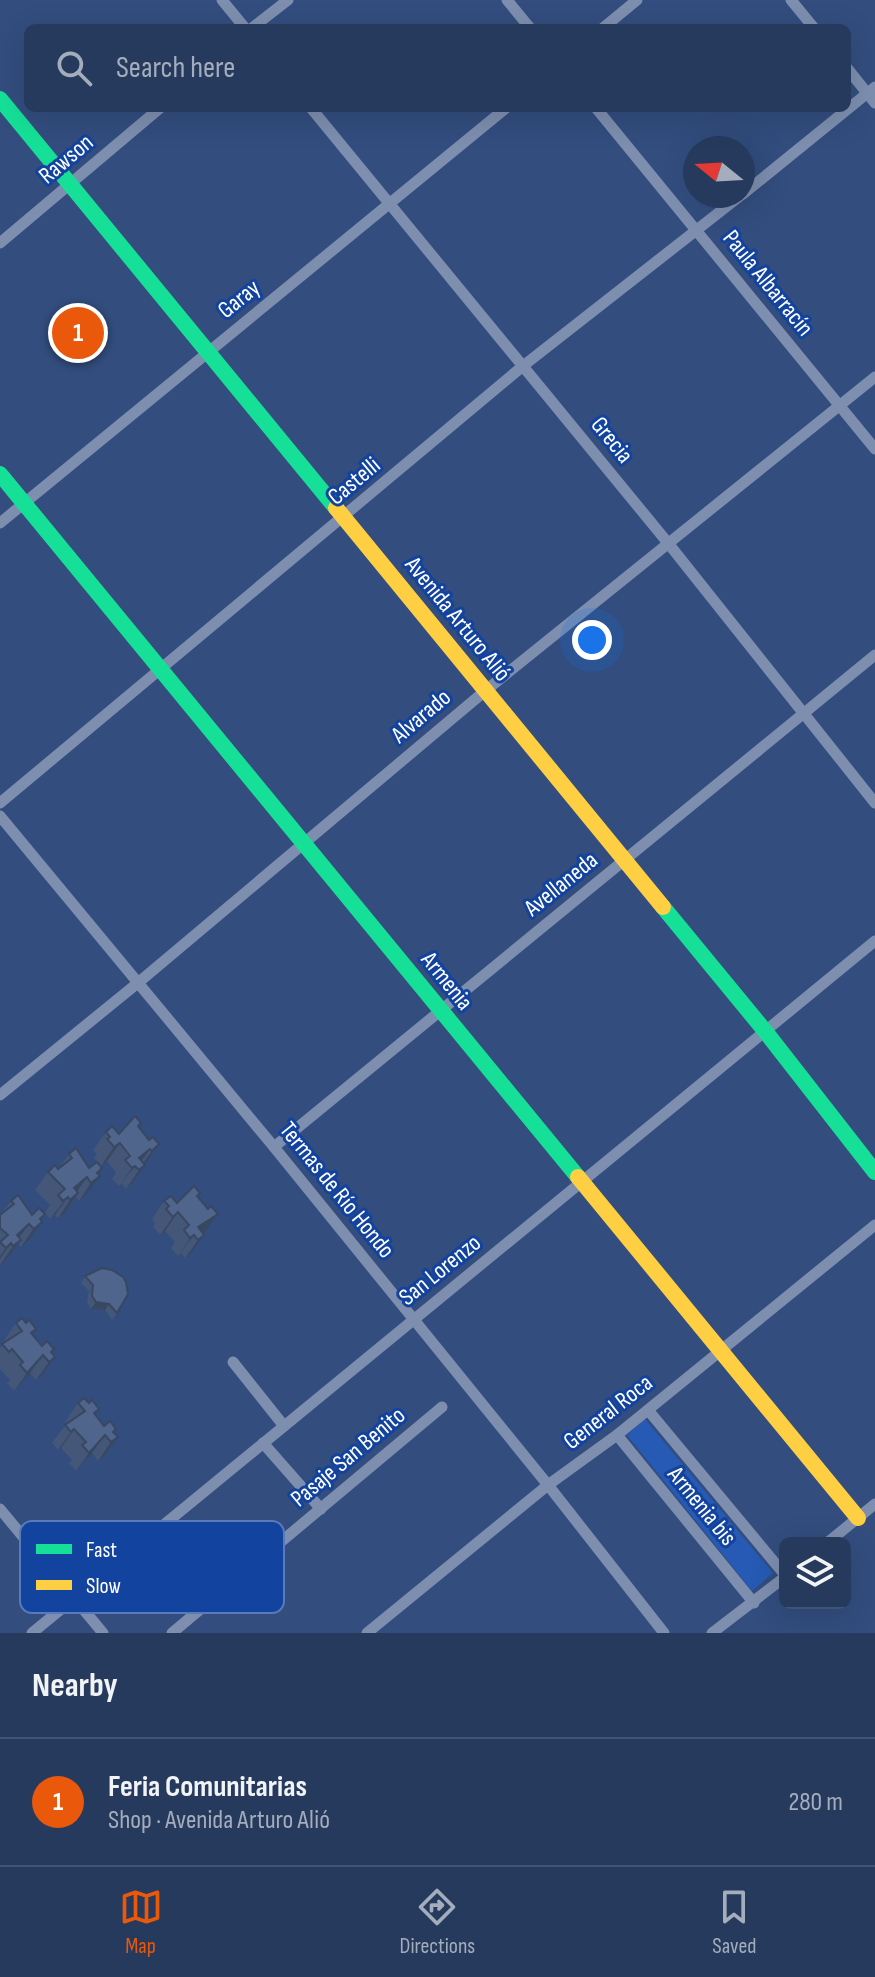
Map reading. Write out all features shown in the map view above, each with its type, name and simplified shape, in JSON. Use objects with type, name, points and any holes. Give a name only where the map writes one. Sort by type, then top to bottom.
[{"type":"main road","name":"Avenida Arturo Alió","points":[[0,99],[765,1031],[875,1172]]},
{"type":"main road","name":"Armenia","points":[[0,474],[858,1518]]},
{"type":"street","points":[[222,0],[242,24]]},
{"type":"street","points":[[257,24],[288,0]]},
{"type":"street","points":[[507,0],[527,24]]},
{"type":"street","points":[[608,24],[637,0]]},
{"type":"street","points":[[791,0],[811,24]]},
{"type":"street","points":[[851,72],[872,94]]},
{"type":"street","name":"Castelli","points":[[851,110],[872,94]]},
{"type":"street","name":"Rawson","points":[[0,243],[155,112]]},
{"type":"street","name":"Grecia","points":[[314,112],[668,543],[875,803]]},
{"type":"street","name":"Garay","points":[[0,523],[501,112]]},
{"type":"street","name":"Paula Albarracín","points":[[599,112],[875,449]]},
{"type":"street","name":"Castelli","points":[[755,185],[849,112]]},
{"type":"street","name":"Castelli","points":[[0,803],[523,366],[726,208]]},
{"type":"street","name":"Alvarado","points":[[0,1095],[485,691],[875,377]]},
{"type":"street","name":"Avellaneda","points":[[274,1147],[875,655]]},
{"type":"street","name":"Termas de Río Hondo","points":[[0,816],[274,1147],[664,1633]]},
{"type":"street","name":"San Lorenzo","points":[[168,1521],[875,941]]},
{"type":"street","name":"General Roca","points":[[367,1633],[875,1225]]},
{"type":"street","points":[[233,1362],[284,1426]]},
{"type":"street","name":"Pasaje San Benito","points":[[284,1540],[442,1407]]},
{"type":"street","name":"Armenia bis","points":[[648,1410],[779,1569]]},
{"type":"street","name":"Armenia bis","points":[[617,1435],[754,1603]]},
{"type":"street","points":[[263,1443],[321,1509]]},
{"type":"street","points":[[834,1537],[875,1504]]},
{"type":"street","points":[[0,1509],[20,1533]]},
{"type":"street","points":[[712,1633],[779,1581]]},
{"type":"street","name":"San Lorenzo","points":[[32,1633],[56,1613]]},
{"type":"street","points":[[86,1613],[103,1633]]},
{"type":"street","name":"Pasaje San Benito","points":[[172,1633],[196,1613]]},
{"type":"shaded area","points":[[645,1419],[773,1573],[752,1591],[627,1435]]},
{"type":"building","points":[[135,1116],[141,1123],[138,1126],[149,1140],[153,1137],[159,1144],[139,1158],[145,1165],[139,1170],[135,1166],[132,1168],[125,1160],[130,1156],[120,1143],[114,1147],[107,1139],[110,1137],[106,1132],[112,1126],[119,1134]]},
{"type":"building","points":[[76,1148],[89,1168],[97,1162],[102,1168],[97,1173],[100,1176],[91,1183],[87,1177],[74,1188],[78,1193],[70,1200],[68,1197],[63,1201],[58,1195],[65,1189],[48,1172],[55,1165],[58,1169],[72,1158],[69,1154]]},
{"type":"building","points":[[194,1186],[200,1193],[197,1196],[208,1209],[211,1206],[218,1214],[198,1227],[204,1235],[198,1240],[194,1235],[190,1238],[184,1230],[189,1225],[178,1212],[173,1217],[164,1201],[171,1196],[177,1203]]},
{"type":"building","points":[[18,1195],[32,1215],[39,1208],[45,1214],[34,1229],[29,1224],[17,1235],[21,1240],[6,1248],[0,1242],[8,1235],[0,1228],[0,1215],[14,1204],[11,1201]]},
{"type":"building","points":[[102,1268],[112,1270],[126,1282],[128,1294],[117,1313],[109,1304],[96,1302],[92,1296],[93,1285],[85,1276]]},
{"type":"building","points":[[22,1318],[26,1323],[29,1320],[36,1329],[31,1333],[42,1346],[47,1341],[54,1349],[51,1352],[55,1357],[49,1362],[43,1355],[27,1373],[20,1365],[23,1362],[12,1349],[9,1352],[2,1344],[22,1331],[16,1323]]},
{"type":"building","points":[[84,1398],[89,1403],[92,1400],[99,1409],[94,1413],[104,1426],[110,1421],[118,1437],[111,1442],[105,1435],[89,1453],[82,1445],[86,1442],[74,1429],[71,1432],[65,1425],[85,1411],[78,1403]]},
{"type":"traffic: fast","points":[[0,99],[336,508]]},
{"type":"traffic: fast","points":[[0,474],[578,1177]]},
{"type":"traffic: fast","points":[[663,907],[875,1172]]},
{"type":"traffic: slow","points":[[336,508],[663,907]]},
{"type":"traffic: slow","points":[[578,1177],[858,1518]]},
{"type":"place","name":"Feria Comunitarias","points":[[78,333]]}]
